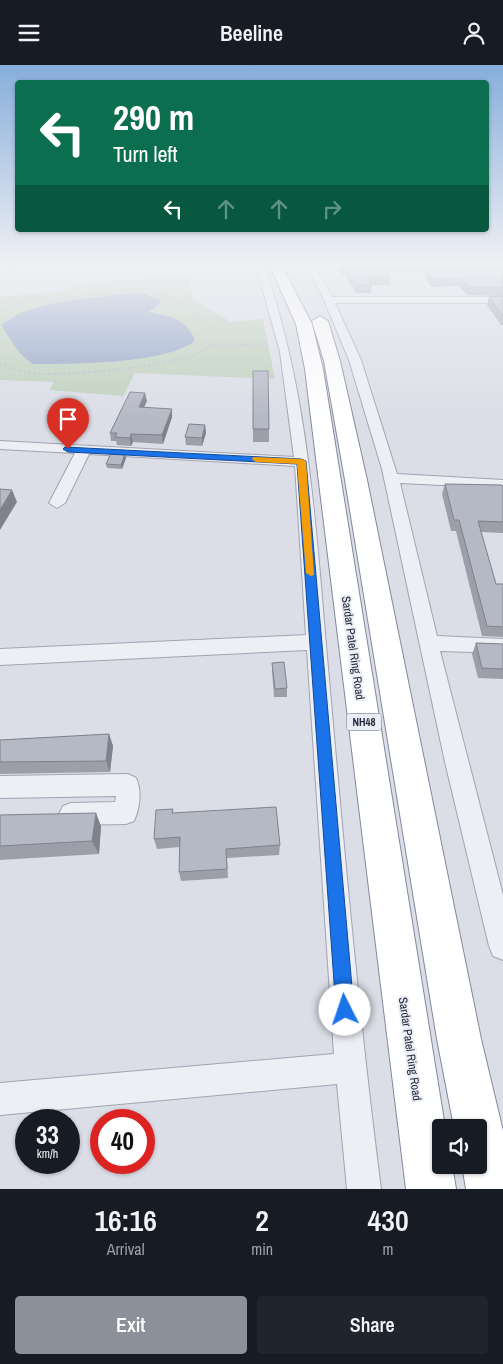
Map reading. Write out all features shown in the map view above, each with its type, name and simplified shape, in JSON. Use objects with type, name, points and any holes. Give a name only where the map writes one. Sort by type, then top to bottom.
[{"type":"highway","name":"Sardar Patel Ring Road","points":[[299,314],[304,324],[314,369],[431,1189]]},
{"type":"highway","name":"NH48","points":[[317,314],[322,324],[332,361],[476,1119]]},
{"type":"highway","name":"NH48","points":[[487,1171],[491,1189]]},
{"type":"street","points":[[275,314],[288,370],[301,461],[349,1068],[364,1189]]},
{"type":"street","points":[[335,314],[355,360],[391,478],[456,762],[503,946]]},
{"type":"street","points":[[0,445],[301,461]]},
{"type":"street","points":[[57,503],[84,450]]},
{"type":"street","points":[[391,478],[503,484]]},
{"type":"street","points":[[0,657],[316,642]]},
{"type":"street","points":[[429,643],[503,647]]},
{"type":"street","points":[[0,787],[128,785],[126,813],[48,815]]},
{"type":"street","points":[[0,1099],[349,1068]]},
{"type":"path","points":[[0,363],[8,368],[44,374],[81,369],[138,367],[194,356],[210,345],[217,333],[196,314]]},
{"type":"path","points":[[210,345],[268,344]]},
{"type":"green space","points":[[0,314],[219,314],[231,322],[263,319],[275,379],[135,373],[123,396],[49,390],[54,382],[0,380]]},
{"type":"water","points":[[18,314],[159,314],[176,319],[182,323],[192,333],[195,341],[181,349],[141,358],[94,363],[33,364],[19,352],[1,325]]},
{"type":"building","points":[[253,371],[268,371],[269,429],[253,429]]},
{"type":"building","points":[[130,392],[145,393],[139,407],[172,409],[162,435],[131,434],[130,438],[115,437],[117,433],[110,433]]},
{"type":"building","points":[[189,424],[205,425],[202,438],[185,437]]},
{"type":"building","points":[[111,453],[125,454],[121,465],[106,464]]},
{"type":"building","points":[[445,484],[502,485],[503,522],[478,521],[496,584],[503,584],[503,627],[487,626],[459,520],[454,520]]},
{"type":"building","points":[[0,489],[12,490],[0,510]]},
{"type":"building","points":[[476,643],[503,644],[503,669],[482,668]]},
{"type":"building","points":[[284,662],[287,688],[275,689],[272,663]]},
{"type":"building","points":[[109,734],[106,761],[0,762],[0,740]]},
{"type":"building","points":[[276,807],[280,845],[226,849],[227,869],[179,872],[180,837],[154,839],[156,810],[173,809],[172,813]]},
{"type":"building","points":[[96,813],[92,841],[0,846],[0,815]]},
{"type":"slow traffic","points":[[256,459],[301,461],[311,573]]},
{"type":"route","points":[[68,449],[301,461],[345,1010]]}]
